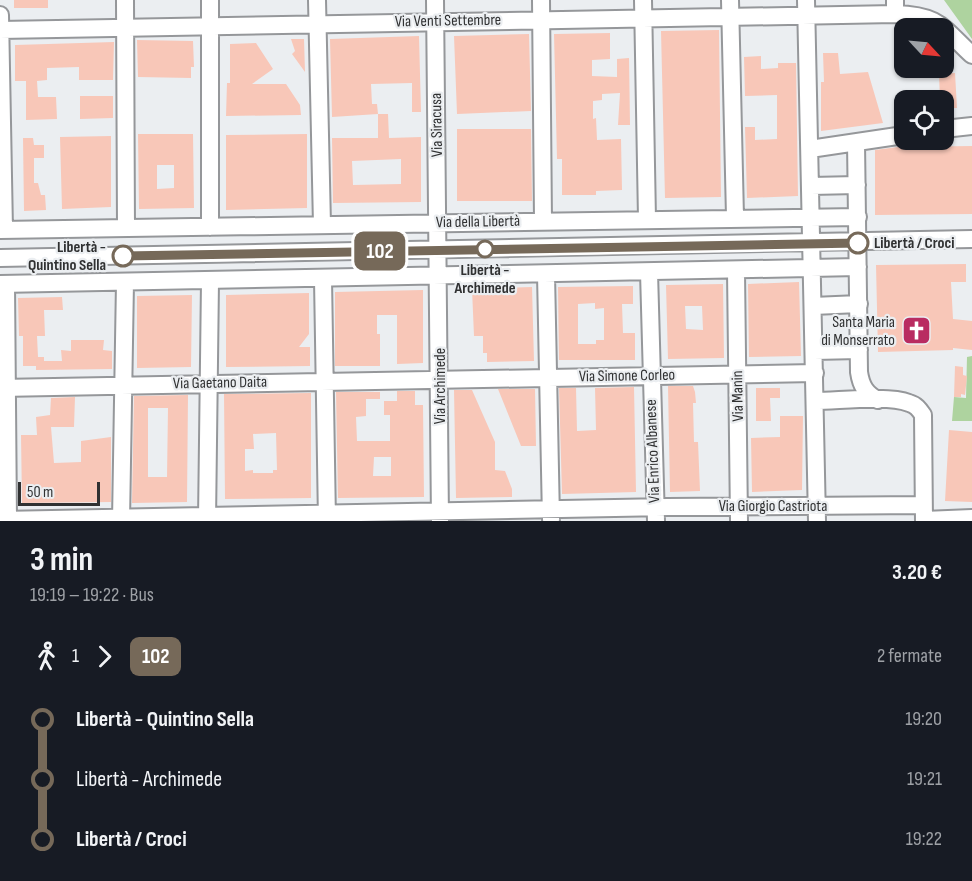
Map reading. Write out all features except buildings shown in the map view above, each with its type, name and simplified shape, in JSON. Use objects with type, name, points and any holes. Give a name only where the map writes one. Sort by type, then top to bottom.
[{"type":"street","points":[[125,0],[126,228]]},
{"type":"street","points":[[210,0],[210,226]]},
{"type":"street","points":[[317,0],[322,225]]},
{"type":"street","name":"Via Siracusa","points":[[435,0],[438,250]]},
{"type":"street","points":[[541,0],[543,220]]},
{"type":"street","points":[[643,0],[647,219]]},
{"type":"street","name":"Via Venti Settembre","points":[[0,30],[644,17],[730,8],[895,7],[935,20],[972,55]]},
{"type":"street","points":[[730,8],[735,217]]},
{"type":"street","points":[[806,8],[817,514]]},
{"type":"street","points":[[0,15],[2,230]]},
{"type":"street","points":[[954,128],[972,126]]},
{"type":"street","points":[[810,149],[894,136]]},
{"type":"street","points":[[856,142],[861,381],[869,395],[878,400]]},
{"type":"street","points":[[811,186],[857,185]]},
{"type":"street","name":"Via della Libertà","points":[[2,230],[735,217],[858,217]]},
{"type":"street","name":"Via della Libertà","points":[[0,258],[972,239]]},
{"type":"street","name":"Via Archimede","points":[[438,250],[440,517]]},
{"type":"street","points":[[4,520],[3,284],[858,267]]},
{"type":"street","name":"Via Manin","points":[[736,271],[739,514]]},
{"type":"street","name":"Via Enrico Albanese","points":[[649,272],[650,375],[656,514]]},
{"type":"street","points":[[546,274],[551,516]]},
{"type":"street","points":[[323,279],[327,518]]},
{"type":"street","points":[[207,519],[210,281]]},
{"type":"street","points":[[122,519],[125,282]]},
{"type":"street","points":[[813,306],[859,304]]},
{"type":"street","points":[[814,351],[859,350]]},
{"type":"street","name":"Via Simone Corleo","points":[[440,380],[815,374]]},
{"type":"street","name":"Via Gaetano Daita","points":[[4,388],[440,380]]},
{"type":"street","points":[[815,401],[878,400],[907,402],[917,407],[922,415],[924,516]]},
{"type":"street","name":"Via Giorgio Castriota","points":[[4,520],[656,514],[817,514],[972,518]]},
{"type":"green space","points":[[944,0],[972,0],[972,39]]},
{"type":"green space","points":[[972,356],[972,421],[952,421],[954,397],[966,398],[967,357]]},
{"type":"bus line","name":"102","points":[[123,256],[858,243]]},
{"type":"place","name":"Libertà / Croci","points":[[858,243]]},
{"type":"place","name":"Libertà - Archimede","points":[[485,249]]},
{"type":"place","name":"Libertà - Quintino Sella","points":[[123,256]]},
{"type":"place","name":"Santa Maria di Monserrato","points":[[916,331]]}]
